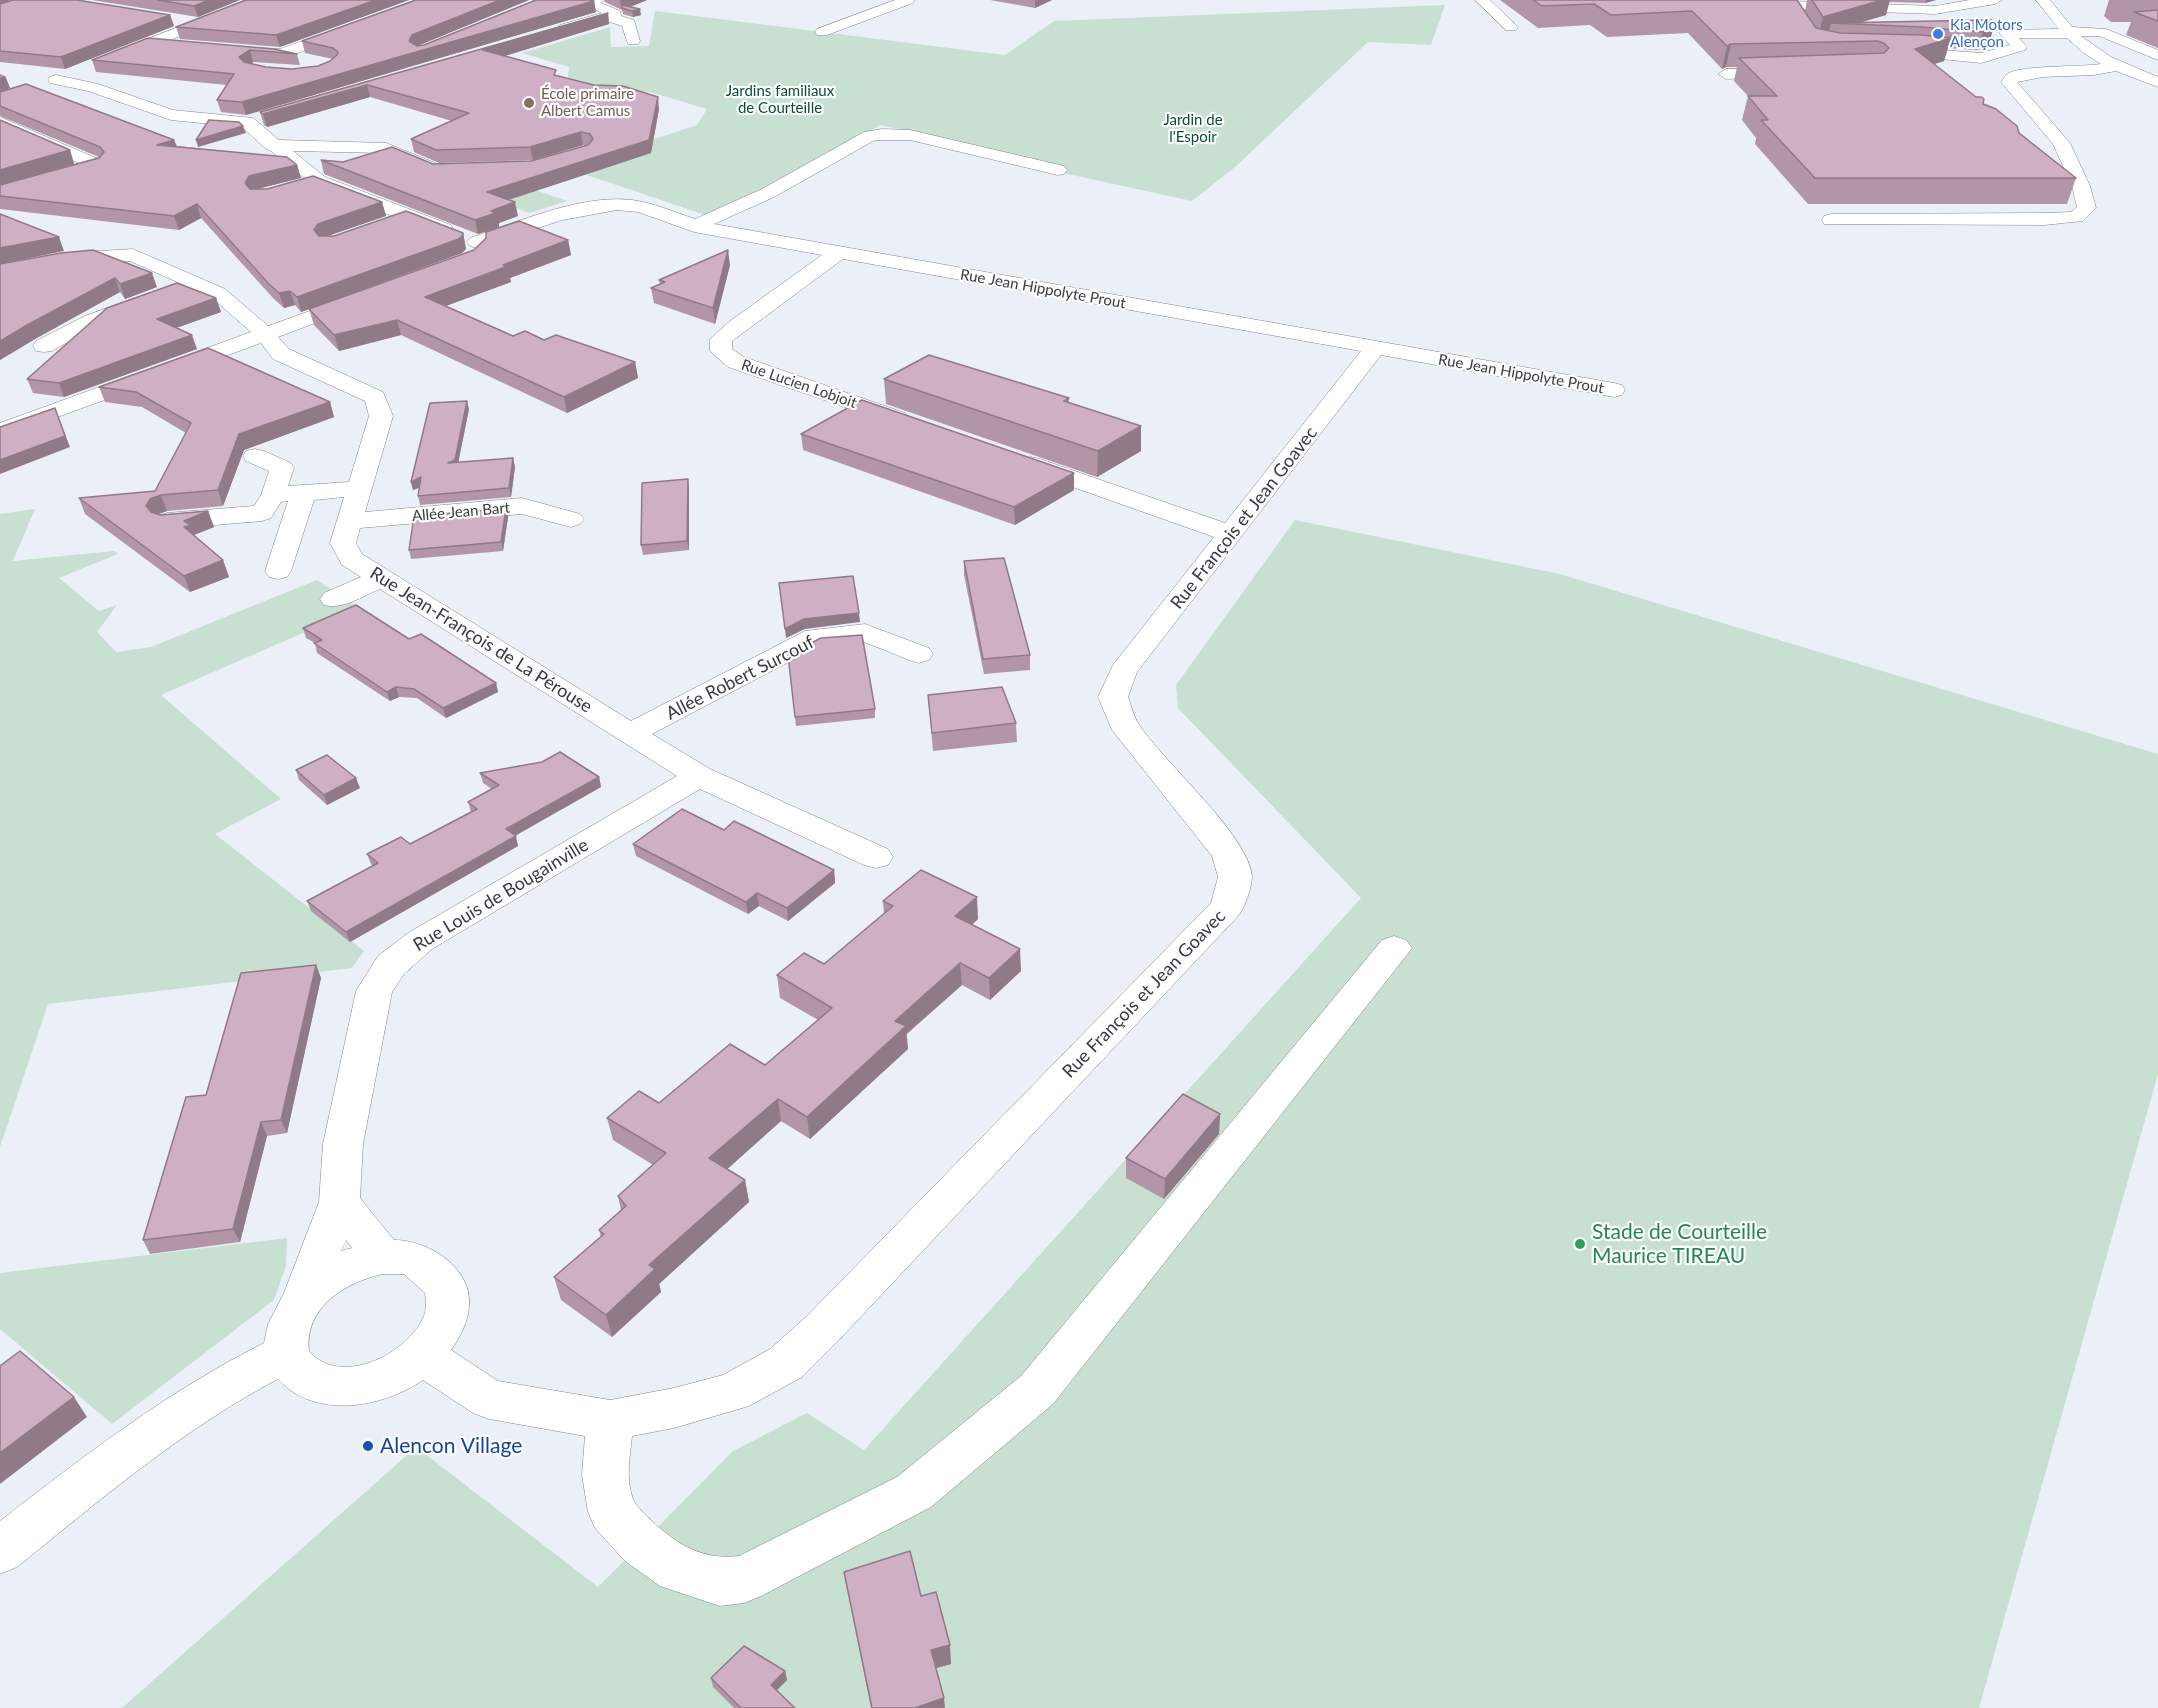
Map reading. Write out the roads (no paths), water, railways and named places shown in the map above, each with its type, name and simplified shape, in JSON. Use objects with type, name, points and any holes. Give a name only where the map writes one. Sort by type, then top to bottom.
[{"type":"street","points":[[109,60],[258,0]]},
{"type":"street","points":[[281,54],[429,0]]},
{"type":"street","points":[[822,32],[908,0]]},
{"type":"street","points":[[1482,0],[1511,27]]},
{"type":"street","points":[[1786,3],[1935,10],[1995,0]]},
{"type":"street","points":[[2042,0],[2070,33],[2090,51],[2158,82]]},
{"type":"street","points":[[550,33],[615,14],[593,2],[573,1]]},
{"type":"street","points":[[1786,3],[1802,22]]},
{"type":"street","points":[[608,16],[629,23],[633,41]]},
{"type":"street","points":[[166,19],[199,24]]},
{"type":"street","points":[[1881,50],[1981,58],[2020,47],[2000,32],[2070,33],[2126,28]]},
{"type":"street","points":[[2101,32],[2158,55]]},
{"type":"street","points":[[151,43],[186,46]]},
{"type":"street","points":[[227,50],[281,54],[315,60]]},
{"type":"street","points":[[1962,72],[2030,73],[2119,66]]},
{"type":"street","points":[[87,68],[50,82],[92,87],[171,116],[247,122],[269,116]]},
{"type":"street","points":[[1726,74],[1800,73]]},
{"type":"street","points":[[1830,219],[2076,217],[2087,208],[2081,186],[2061,143],[2009,82],[2013,77],[2030,73]]},
{"type":"street","points":[[0,122],[97,165],[0,193]]},
{"type":"street","points":[[247,122],[310,184],[411,215]]},
{"type":"street","points":[[2025,126],[2045,125]]},
{"type":"street","points":[[694,225],[768,194],[870,136],[883,134],[910,135],[1058,170]]},
{"type":"street","points":[[272,145],[386,148],[436,170],[447,170]]},
{"type":"street","points":[[2042,152],[2065,152]]},
{"type":"street","name":"Rue Jean Hippolyte Prout","points":[[411,215],[469,245],[581,210],[614,204],[633,206],[694,225],[838,253],[1614,390]]},
{"type":"street","points":[[380,226],[411,215]]},
{"type":"street","name":"Rue Jean-François de La Pérouse","points":[[0,272],[11,268],[118,253],[133,255],[218,293],[265,334],[280,354],[375,397],[381,416],[343,543],[351,559],[699,776],[876,857]]},
{"type":"street","name":"Rue Lucien Lobjoit","points":[[838,253],[737,325],[722,339],[721,351],[736,362],[914,424]]},
{"type":"street","points":[[44,346],[92,320],[196,282]]},
{"type":"street","points":[[0,431],[371,296]]},
{"type":"street","name":"Rue François et Jean Goavec","points":[[610,1420],[674,1408],[733,1392],[786,1363],[822,1330],[1227,907],[1235,877],[1228,855],[1205,823],[1123,724],[1113,697],[1123,671],[1375,348]]},
{"type":"street","points":[[167,521],[262,513],[273,495],[282,468],[255,456]]},
{"type":"street","points":[[1014,459],[1232,534]]},
{"type":"street","points":[[273,495],[359,489]]},
{"type":"street","points":[[278,571],[303,494]]},
{"type":"street","name":"Allée Jean Bart","points":[[349,521],[522,506],[571,519]]},
{"type":"street","points":[[334,599],[381,578]]},
{"type":"street","name":"Allée Robert Surcouf","points":[[632,734],[815,637],[865,632],[919,654]]},
{"type":"street","name":"Rue Louis de Bougainville","points":[[303,1298],[339,1202],[343,1144],[374,991],[391,965],[420,941],[699,776]]},
{"type":"street","points":[[421,1355],[489,1399],[610,1420],[605,1475],[612,1512],[642,1545],[677,1569],[720,1582],[744,1579],[914,1492],[1037,1390],[1394,948]]},
{"type":"street","points":[[339,1202],[383,1257]]},
{"type":"street","points":[[383,1257],[410,1258],[431,1269],[445,1286],[448,1308],[439,1333],[421,1355],[395,1374],[365,1385],[330,1387],[302,1375],[287,1353],[288,1326],[303,1298],[326,1277],[354,1263],[383,1257]]},
{"type":"street","points":[[0,1551],[129,1449],[244,1374],[287,1353]]},
{"type":"place","name":"Kia Motors Alençon","points":[[1938,34]]},
{"type":"place","name":"École primaire Albert Camus","points":[[529,103]]},
{"type":"place","name":"Stade de Courteille Maurice TIREAU","points":[[1580,1244]]},
{"type":"place","name":"Alencon Village","points":[[368,1446]]},
{"type":"park label","name":"Jardins familiaux de Courteille","points":[[780,100]]},
{"type":"park label","name":"Jardin de l'Espoir","points":[[1193,128]]}]
